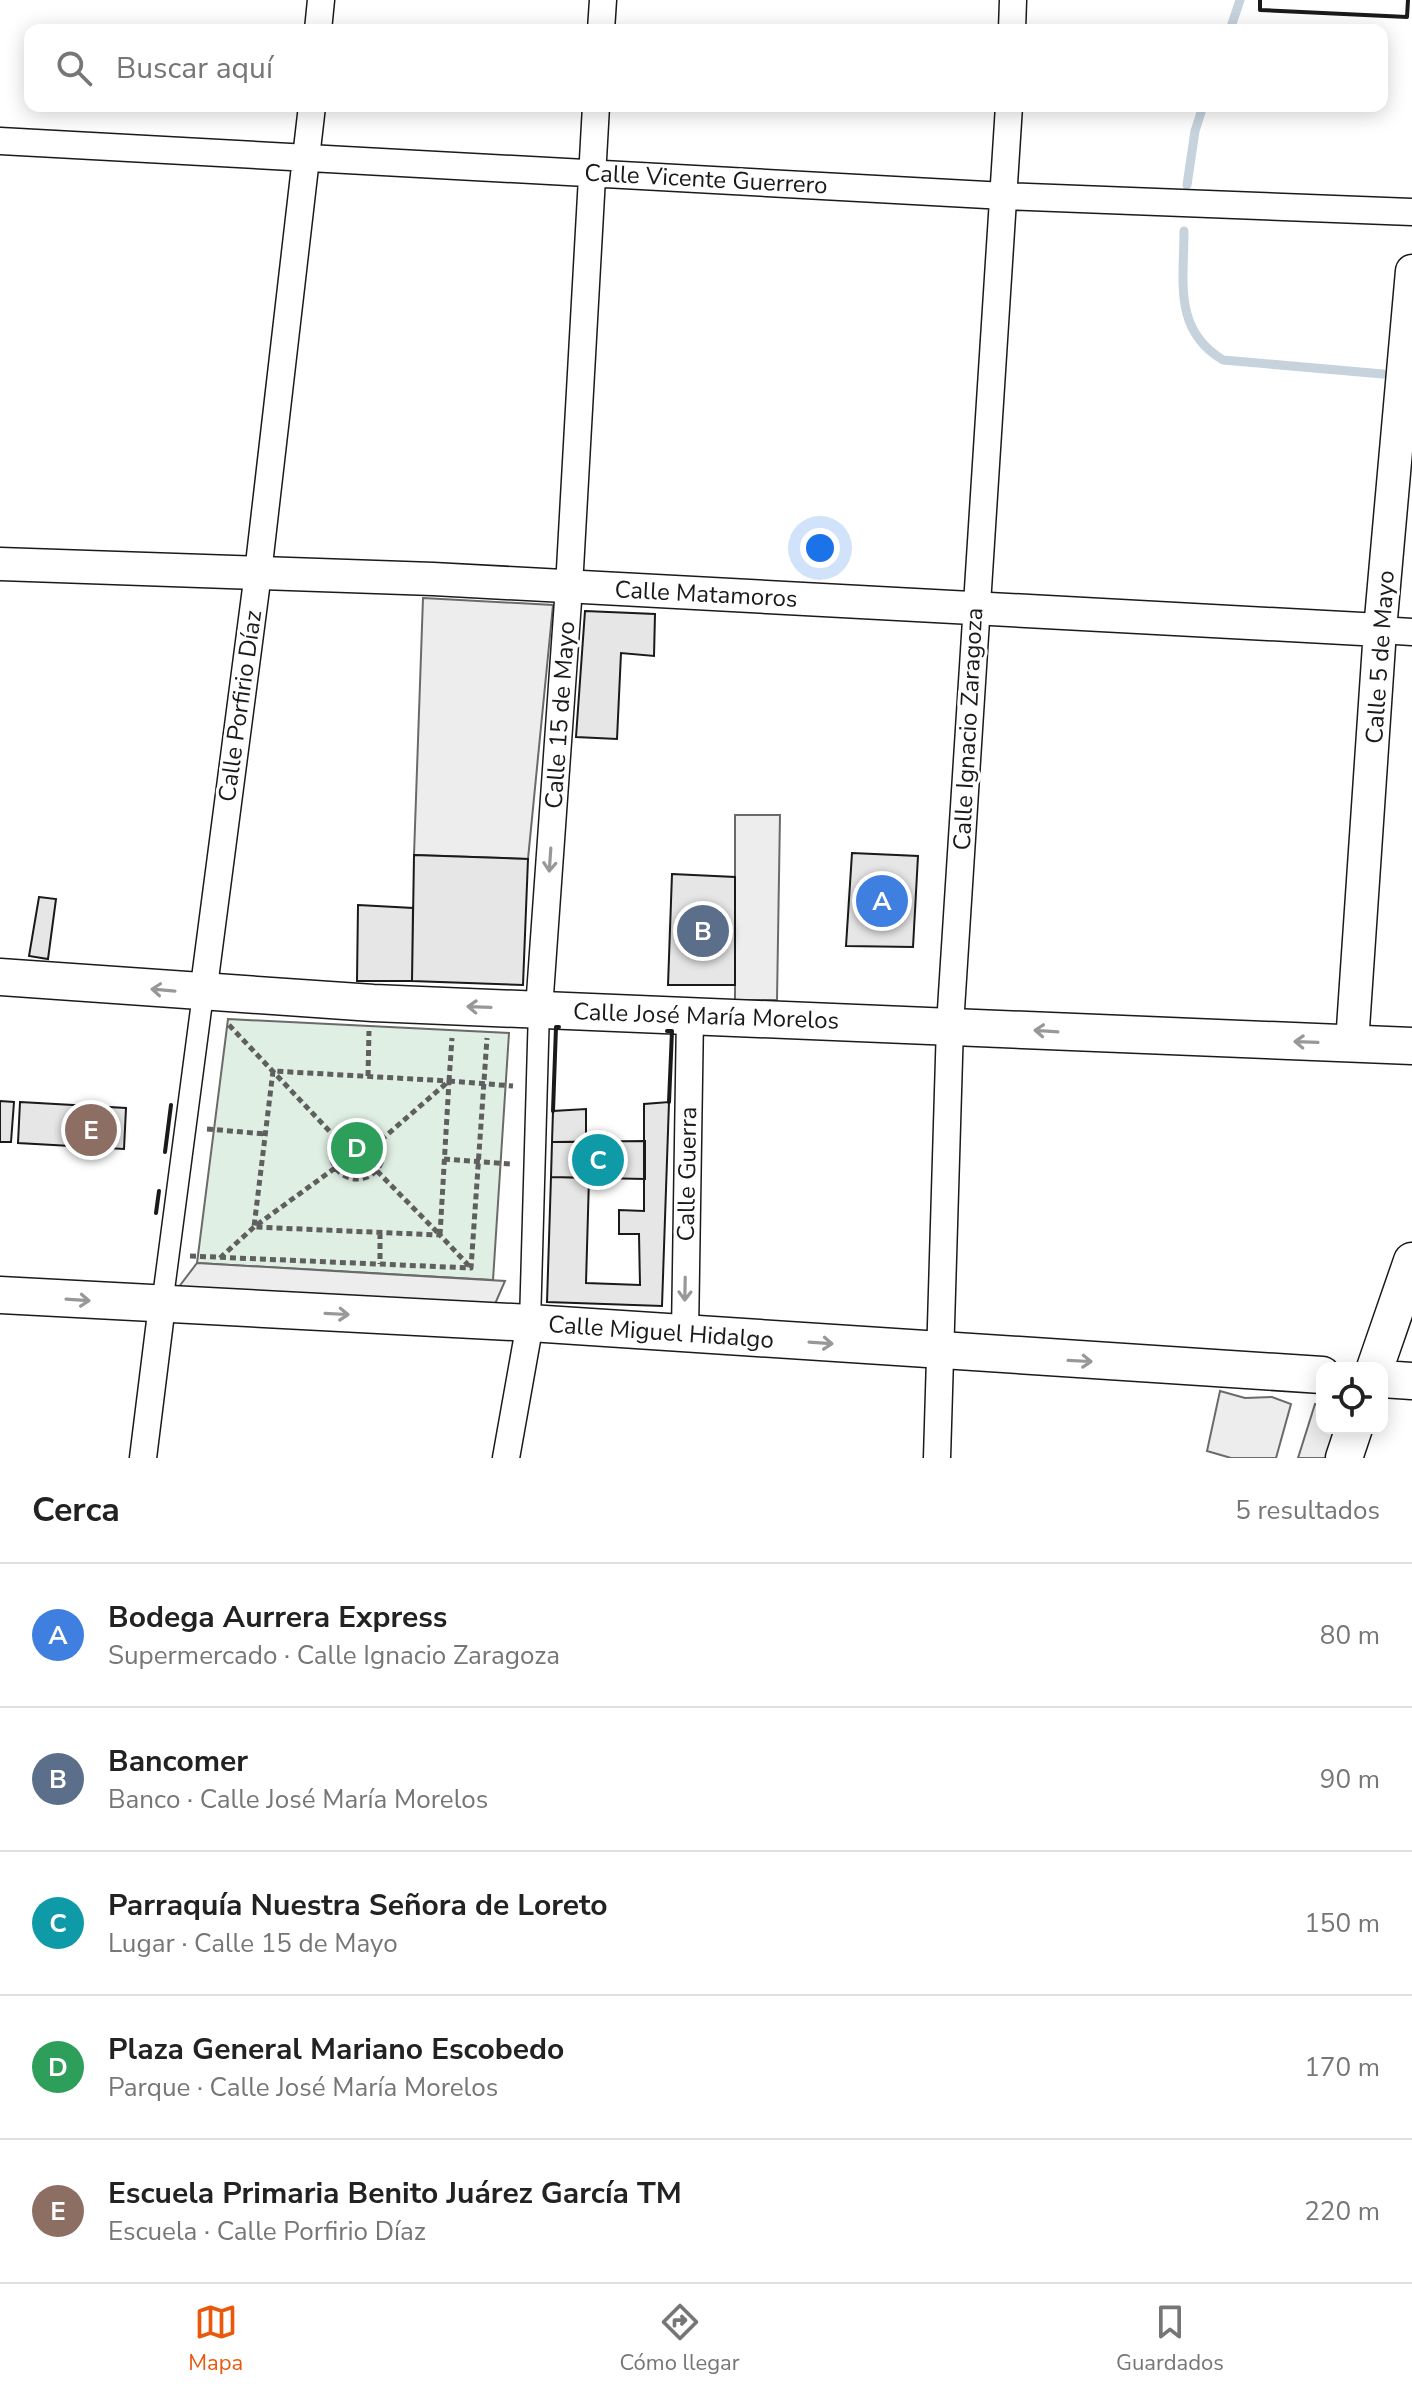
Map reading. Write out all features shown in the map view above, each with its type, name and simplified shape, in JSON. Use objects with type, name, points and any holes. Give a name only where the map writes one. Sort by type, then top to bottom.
[{"type":"main road","name":"Calle José María Morelos","points":[[0,977],[203,994],[950,1025],[1137,1037],[1412,1046]]},
{"type":"main road","points":[[1377,1362],[1412,1261]]},
{"type":"main road","name":"Calle Miguel Hidalgo","points":[[0,1295],[530,1323],[1316,1375]]},
{"type":"main road","points":[[1388,1379],[1412,1381]]},
{"type":"main road","points":[[1344,1458],[1352,1434]]},
{"type":"street","points":[[319,24],[321,0]]},
{"type":"street","points":[[601,24],[603,0]]},
{"type":"street","points":[[1012,24],[1013,0]]},
{"type":"street","name":"Calle Porfirio Díaz","points":[[162,1305],[169,1255],[170,1174],[185,1127],[203,994],[258,573],[311,112]]},
{"type":"street","name":"Calle 15 de Mayo","points":[[530,1323],[539,1009],[569,587],[596,112]]},
{"type":"street","name":"Calle Ignacio Zaragoza","points":[[937,1458],[950,1025],[1009,112]]},
{"type":"street","name":"Calle Vicente Guerrero","points":[[0,141],[1005,196],[1412,212]]},
{"type":"street","name":"Calle 5 de Mayo","points":[[1352,1043],[1396,631],[1412,271]]},
{"type":"street","name":"Calle Matamoros","points":[[0,564],[569,587],[1396,631]]},
{"type":"street","name":"Calle Guerra","points":[[685,1333],[690,1015]]},
{"type":"street","points":[[143,1458],[162,1305]]},
{"type":"street","points":[[506,1458],[530,1323]]},
{"type":"path","points":[[241,1022],[225,1022],[336,1138]]},
{"type":"path","points":[[353,1029],[383,1031]]},
{"type":"path","points":[[368,1076],[369,1030]]},
{"type":"path","points":[[438,1035],[464,1036]]},
{"type":"path","points":[[440,1235],[452,1035]]},
{"type":"path","points":[[471,1268],[489,1038],[476,1037]]},
{"type":"path","points":[[273,1071],[485,1083]]},
{"type":"path","points":[[254,1227],[273,1071]]},
{"type":"path","points":[[381,1140],[449,1081]]},
{"type":"path","points":[[185,1127],[266,1134]]},
{"type":"path","points":[[359,1127],[381,1140],[384,1157],[377,1171],[355,1180],[335,1168],[331,1153],[336,1138],[350,1128],[359,1127]]},
{"type":"path","points":[[444,1159],[535,1165]]},
{"type":"path","points":[[220,1258],[254,1227],[335,1168]]},
{"type":"path","points":[[377,1171],[471,1268]]},
{"type":"path","points":[[254,1227],[440,1235]]},
{"type":"path","points":[[380,1233],[380,1264]]},
{"type":"path","points":[[169,1255],[471,1268]]},
{"type":"green space","points":[[228,1019],[509,1033],[493,1280],[197,1263]]},
{"type":"shaded area","points":[[423,598],[553,605],[528,859],[414,855]]},
{"type":"shaded area","points":[[735,815],[780,815],[777,1000],[735,1000]]},
{"type":"shaded area","points":[[197,1263],[505,1281],[495,1304],[178,1288]]},
{"type":"shaded area","points":[[1220,1391],[1245,1398],[1272,1397],[1291,1404],[1276,1458],[1231,1458],[1207,1451]]},
{"type":"shaded area","points":[[1316,1404],[1316,1434],[1335,1434],[1327,1458],[1298,1458]]},
{"type":"building","points":[[585,611],[655,614],[654,656],[621,653],[617,739],[576,737]]},
{"type":"building","points":[[852,853],[918,856],[913,947],[846,946]]},
{"type":"building","points":[[414,855],[528,859],[523,985],[412,981]]},
{"type":"building","points":[[672,874],[735,877],[735,985],[668,985]]},
{"type":"building","points":[[39,897],[56,899],[48,959],[29,956]]},
{"type":"building","points":[[358,905],[413,908],[412,981],[357,981]]},
{"type":"building","points":[[0,1101],[14,1102],[11,1142],[0,1142]]},
{"type":"building","points":[[20,1102],[126,1108],[124,1149],[18,1143]]},
{"type":"building","points":[[669,1102],[662,1306],[547,1302],[551,1177],[589,1178],[586,1283],[640,1285],[639,1234],[619,1234],[619,1210],[644,1211],[644,1104]]},
{"type":"building","points":[[586,1109],[586,1142],[552,1142],[553,1111]]},
{"type":"building","points":[[361,1132],[375,1138],[381,1152],[375,1166],[361,1172],[347,1166],[341,1152],[347,1138]]},
{"type":"building","points":[[645,1141],[645,1179],[551,1177],[552,1142]]},
{"type":"waterway","points":[[1232,24],[1240,0]]},
{"type":"waterway","points":[[1187,185],[1201,112]]},
{"type":"waterway","points":[[1184,231],[1183,286],[1189,319],[1207,348],[1223,360],[1383,374]]},
{"type":"wall","points":[[1260,0],[1260,10],[1407,17],[1408,0]]},
{"type":"wall","points":[[553,1111],[556,1027],[559,1027]]},
{"type":"wall","points":[[667,1031],[672,1031],[669,1102]]},
{"type":"wall","points":[[165,1152],[171,1105]]},
{"type":"wall","points":[[156,1213],[159,1191]]},
{"type":"place","name":"Bodega Aurrera Express","points":[[882,901]]},
{"type":"place","name":"Bancomer","points":[[703,931]]},
{"type":"place","name":"Escuela Primaria Benito Juárez García TM","points":[[91,1130]]},
{"type":"place","name":"Plaza General Mariano Escobedo","points":[[357,1148]]},
{"type":"place","name":"Parraquía Nuestra Señora de Loreto","points":[[598,1160]]}]
